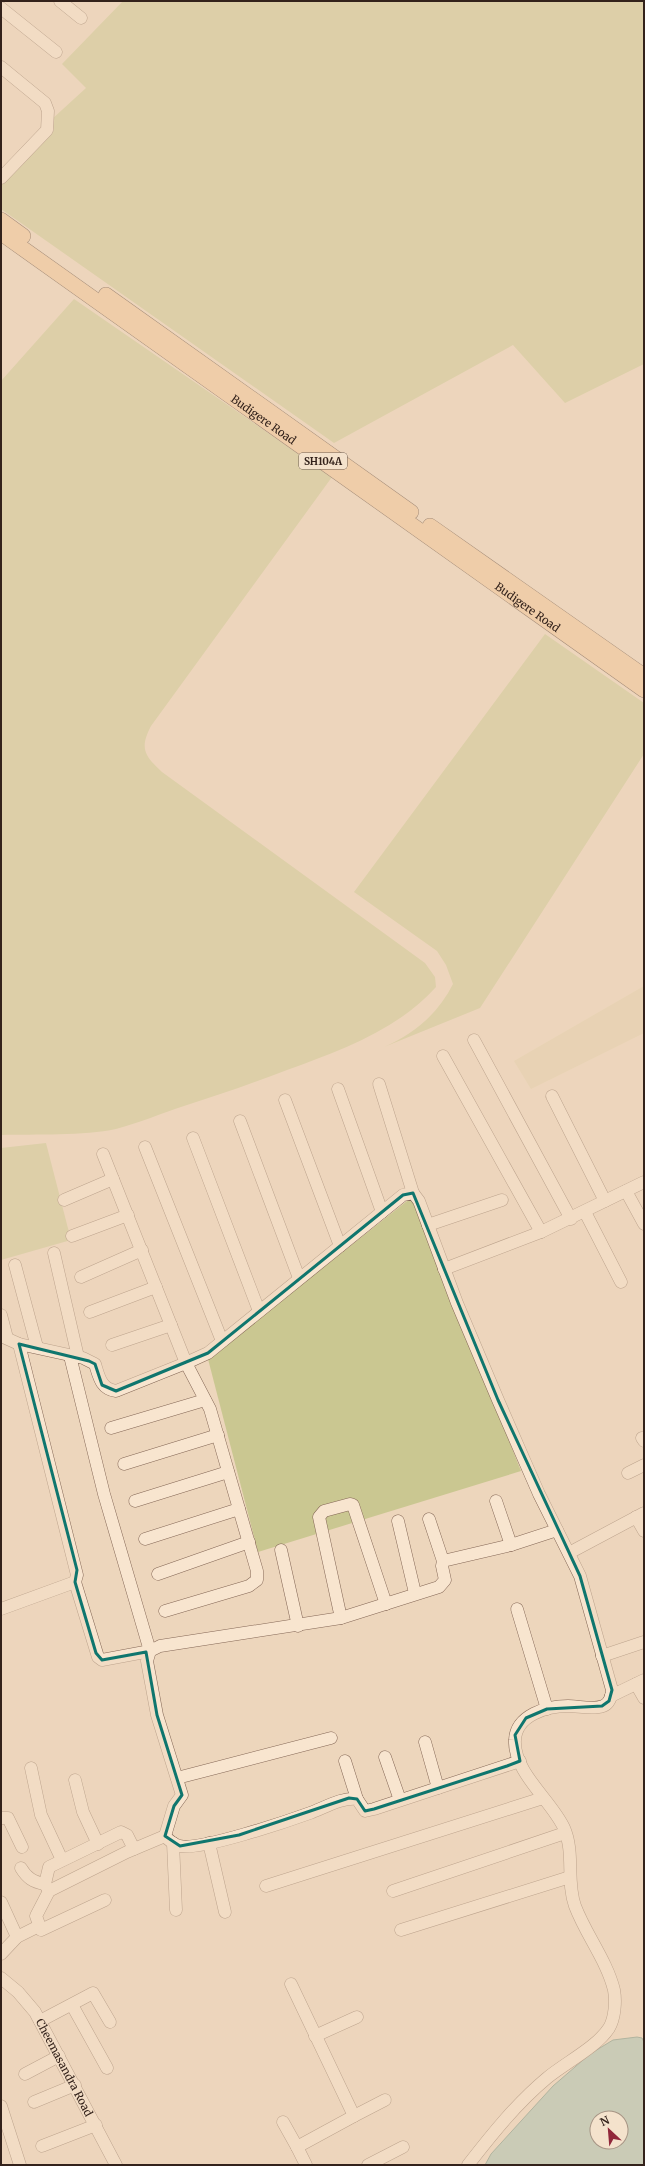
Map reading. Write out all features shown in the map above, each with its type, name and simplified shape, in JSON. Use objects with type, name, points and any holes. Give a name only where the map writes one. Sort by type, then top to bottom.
[{"type":"main road","name":"Budigere Road","points":[[1,220],[644,676]]},
{"type":"main road","name":"Budigere Road","points":[[1,233],[644,690]]},
{"type":"street","points":[[60,1],[81,18]]},
{"type":"street","points":[[1,8],[56,52]]},
{"type":"street","points":[[1,67],[45,104],[48,111],[48,130],[1,178]]},
{"type":"street","points":[[474,1040],[571,1219]]},
{"type":"street","points":[[443,1056],[540,1232]]},
{"type":"street","points":[[379,1084],[413,1193],[419,1201],[444,1269],[498,1400],[557,1530],[580,1576],[612,1690],[611,1696],[607,1703],[602,1706],[566,1706],[548,1709],[526,1718],[517,1728],[515,1745],[520,1761],[543,1798],[559,1820],[570,1846],[570,1877],[575,1905],[610,1977],[614,1991],[615,2006],[612,2022],[608,2029],[595,2042],[547,2078],[523,2100],[494,2131],[468,2165]]},
{"type":"street","points":[[338,1089],[382,1212]]},
{"type":"street","points":[[552,1096],[605,1201]]},
{"type":"street","points":[[285,1100],[340,1246]]},
{"type":"street","points":[[240,1122],[299,1278]]},
{"type":"street","points":[[192,1138],[259,1311]]},
{"type":"street","points":[[145,1147],[222,1341]]},
{"type":"street","points":[[103,1154],[186,1363],[205,1400],[218,1435],[257,1571],[257,1580],[249,1586],[165,1611]]},
{"type":"street","points":[[64,1200],[113,1179]]},
{"type":"street","points":[[444,1269],[571,1219],[644,1182]]},
{"type":"street","points":[[626,1191],[644,1224]]},
{"type":"street","points":[[1,1315],[4,1337],[19,1344],[37,1347],[95,1364],[102,1385],[116,1391],[208,1353],[403,1195],[413,1193]]},
{"type":"street","points":[[428,1225],[502,1200]]},
{"type":"street","points":[[585,1212],[621,1282]]},
{"type":"street","points":[[72,1236],[128,1215]]},
{"type":"street","points":[[81,1276],[142,1250]]},
{"type":"street","points":[[54,1253],[74,1357],[104,1494],[150,1651],[147,1661],[157,1715],[182,1795],[174,1806],[169,1840],[176,1910]]},
{"type":"street","points":[[15,1265],[37,1347]]},
{"type":"street","points":[[90,1312],[156,1287]]},
{"type":"street","points":[[112,1345],[171,1325]]},
{"type":"street","points":[[19,1344],[77,1570],[75,1582],[98,1657],[102,1660],[150,1651],[160,1646],[298,1626],[341,1618],[415,1594],[439,1588],[444,1584],[445,1580],[442,1566],[444,1561],[429,1519]]},
{"type":"street","points":[[111,1428],[205,1400]]},
{"type":"street","points":[[124,1464],[218,1435]]},
{"type":"street","points":[[628,1473],[644,1465]]},
{"type":"street","points":[[135,1501],[228,1472]]},
{"type":"street","points":[[496,1501],[511,1545]]},
{"type":"street","points":[[341,1618],[319,1517],[324,1511],[350,1504],[353,1505],[386,1604]]},
{"type":"street","points":[[145,1539],[239,1509]]},
{"type":"street","points":[[568,1553],[640,1515],[644,1531]]},
{"type":"street","points":[[398,1521],[415,1594]]},
{"type":"street","points":[[444,1561],[511,1545],[557,1530]]},
{"type":"street","points":[[158,1574],[249,1542]]},
{"type":"street","points":[[281,1550],[298,1626]]},
{"type":"street","points":[[1,1609],[75,1582]]},
{"type":"street","points":[[517,1608],[548,1709]]},
{"type":"street","points":[[602,1656],[644,1642]]},
{"type":"street","points":[[611,1696],[640,1682],[644,1698]]},
{"type":"street","points":[[177,1778],[331,1738]]},
{"type":"street","points":[[425,1742],[438,1788]]},
{"type":"street","points":[[385,1757],[400,1800]]},
{"type":"street","points":[[345,1761],[356,1799],[364,1811],[520,1761]]},
{"type":"street","points":[[31,1768],[41,1815],[62,1860]]},
{"type":"street","points":[[75,1780],[83,1812],[98,1844]]},
{"type":"street","points":[[21,1868],[26,1877],[47,1888],[134,1849],[169,1840],[180,1846],[209,1843],[302,1815],[349,1798],[356,1799]]},
{"type":"street","points":[[266,1886],[543,1798]]},
{"type":"street","points":[[1,1818],[8,1818],[22,1847]]},
{"type":"street","points":[[105,1900],[40,1930],[36,1916],[47,1888],[49,1867],[124,1832],[134,1849]]},
{"type":"street","points":[[393,1891],[565,1833]]},
{"type":"street","points":[[209,1843],[225,1912]]},
{"type":"street","points":[[401,1930],[570,1877]]},
{"type":"street","points":[[1,1902],[17,1937]]},
{"type":"street","points":[[1,1954],[17,1937],[39,1926]]},
{"type":"street","name":"Cheemasandra Road","points":[[1,1978],[18,1992],[40,2021],[96,2125],[112,2164]]},
{"type":"street","points":[[291,1984],[354,2116]]},
{"type":"street","points":[[40,2021],[93,1993],[110,2022]]},
{"type":"street","points":[[72,2005],[107,2068]]},
{"type":"street","points":[[315,2036],[357,2017]]},
{"type":"street","points":[[25,2074],[59,2056]]},
{"type":"street","points":[[34,2102],[75,2085]]},
{"type":"street","points":[[297,2147],[385,2100]]},
{"type":"street","points":[[1,2106],[20,2165]]},
{"type":"street","points":[[283,2122],[297,2147],[304,2164]]},
{"type":"street","points":[[42,2146],[96,2125]]},
{"type":"street","points":[[368,2165],[404,2147]]},
{"type":"highlighted area","points":[[413,1193],[498,1400],[580,1576],[612,1690],[609,1701],[602,1706],[547,1709],[526,1718],[515,1735],[520,1761],[507,1766],[374,1809],[365,1811],[357,1799],[349,1798],[239,1835],[180,1846],[165,1836],[174,1806],[182,1795],[157,1715],[146,1652],[102,1660],[96,1653],[75,1582],[77,1570],[19,1344],[89,1361],[95,1364],[102,1385],[116,1391],[208,1353],[403,1195]]},
{"type":"shaded area","points":[[123,1],[644,1],[644,364],[565,403],[513,345],[334,443],[1,209],[1,185],[54,130],[51,120],[86,88],[62,64]]},
{"type":"shaded area","points":[[74,299],[332,477],[151,726],[145,741],[148,756],[162,772],[425,963],[435,977],[436,987],[421,1002],[404,1015],[367,1038],[307,1063],[210,1098],[116,1129],[89,1133],[1,1135],[1,381]]},
{"type":"shaded area","points":[[545,634],[644,703],[644,754],[480,1008],[384,1047],[405,1036],[424,1022],[440,1005],[453,984],[446,965],[437,951],[354,892]]},
{"type":"shaded area","points":[[644,986],[644,1033],[531,1089],[514,1061]]},
{"type":"shaded area","points":[[46,1143],[71,1240],[1,1260],[1,1148]]},
{"type":"shaded area","points":[[412,1197],[521,1471],[258,1552],[208,1359]]},
{"type":"shaded area","points":[[637,2037],[642,2038],[644,2042],[644,2165],[485,2165],[491,2154],[553,2086],[590,2054],[613,2040]]}]
